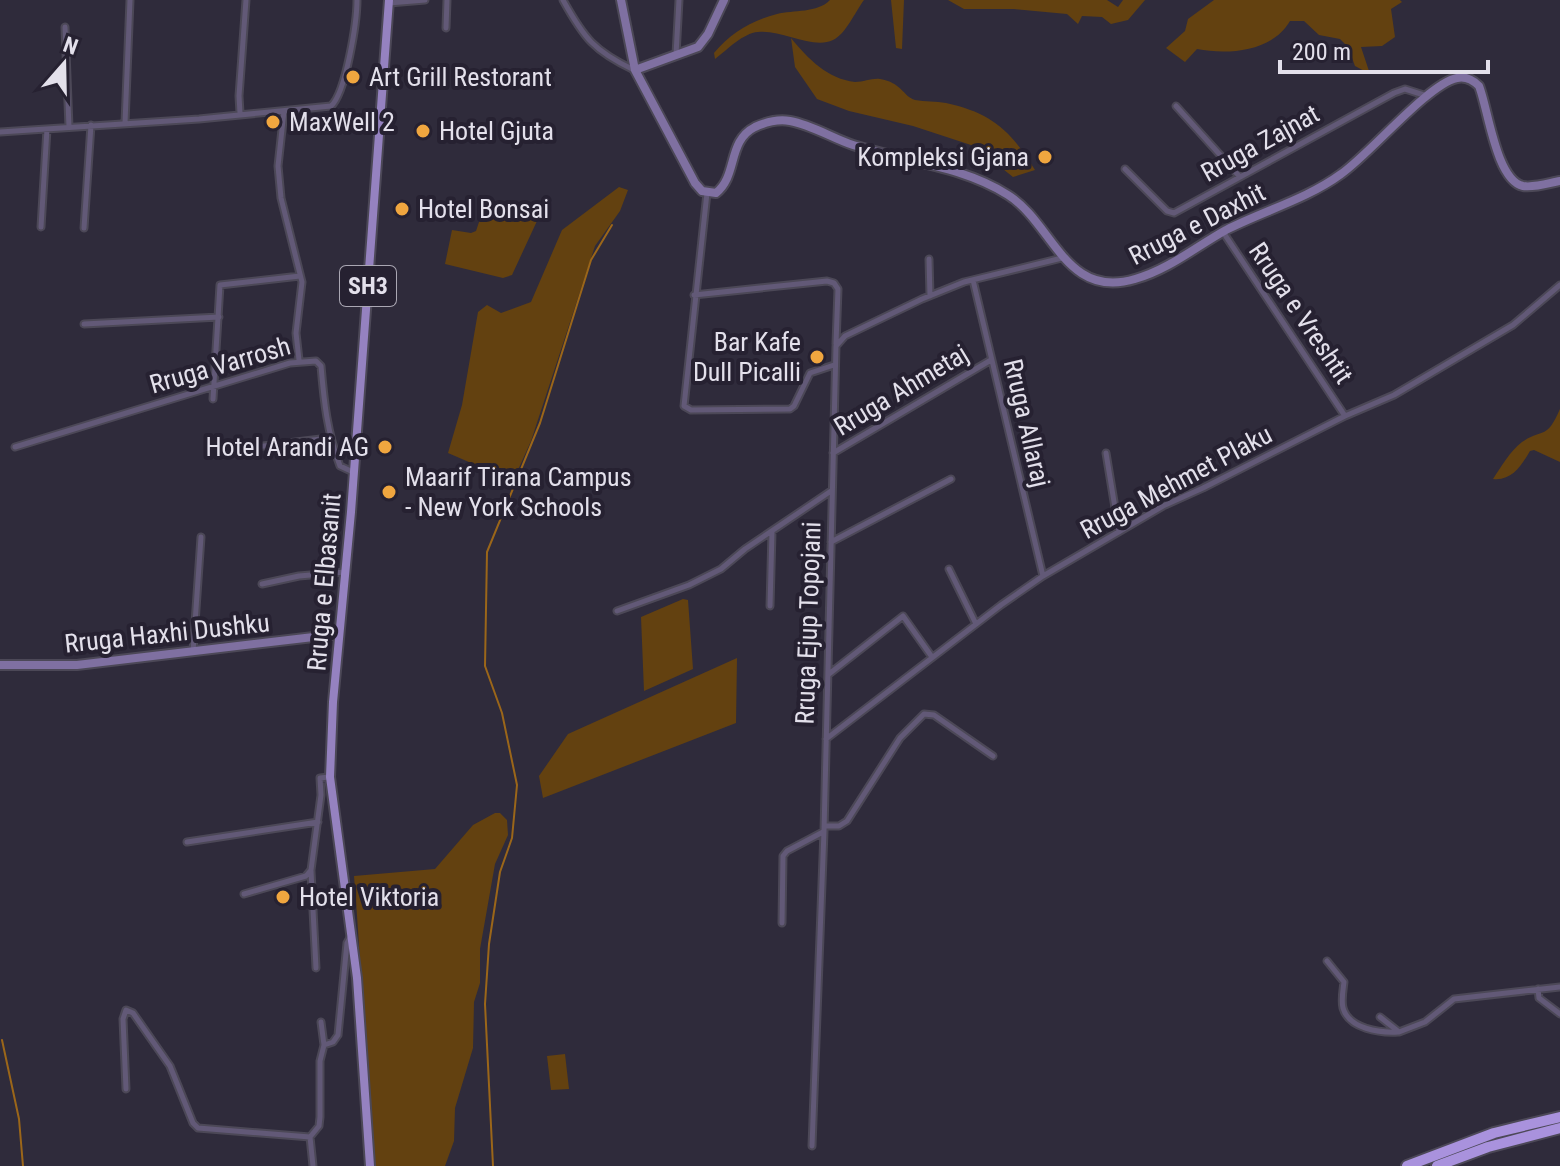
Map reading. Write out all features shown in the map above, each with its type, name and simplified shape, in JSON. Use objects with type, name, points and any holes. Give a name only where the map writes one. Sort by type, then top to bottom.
[{"type":"highway","points":[[1407,1166],[1482,1137],[1560,1117]]},
{"type":"highway","points":[[1437,1166],[1502,1143],[1560,1128]]},
{"type":"main road","name":"Rruga e Elbasanit","points":[[370,1166],[352,935],[330,777],[389,2]]},
{"type":"street","points":[[125,123],[130,0]]},
{"type":"street","points":[[240,113],[246,0]]},
{"type":"street","points":[[0,132],[327,107],[337,101],[355,34],[357,0]]},
{"type":"street","points":[[389,2],[425,0]]},
{"type":"street","points":[[446,28],[447,0]]},
{"type":"street","points":[[563,0],[585,39],[617,62],[635,70],[691,51],[704,41],[724,0]]},
{"type":"street","points":[[621,0],[635,70],[695,183],[707,193],[694,295],[686,408],[790,409],[810,373],[834,365]]},
{"type":"street","points":[[676,57],[679,0]]},
{"type":"street","points":[[65,27],[69,127]]},
{"type":"street","name":"Rruga e Daxhit","points":[[707,193],[716,193],[723,186],[737,144],[746,133],[767,123],[793,121],[849,144],[946,170],[1003,191],[1025,208],[1062,258],[1074,268],[1105,282],[1126,282],[1150,274],[1223,232],[1342,174],[1427,96],[1457,78],[1474,81],[1480,89],[1500,158],[1511,179],[1524,186],[1560,181]]},
{"type":"street","name":"Rruga Zajnat","points":[[1125,169],[1170,213],[1394,93],[1405,89],[1427,96]]},
{"type":"street","points":[[1176,106],[1240,177]]},
{"type":"street","points":[[284,111],[278,166],[281,198],[302,282],[296,333],[299,360]]},
{"type":"street","points":[[84,228],[91,125]]},
{"type":"street","points":[[41,227],[47,128]]},
{"type":"street","name":"Rruga e Vreshtit","points":[[1223,232],[1345,416]]},
{"type":"street","points":[[836,346],[845,336],[930,296],[973,280],[1062,258]]},
{"type":"street","points":[[929,259],[930,296]]},
{"type":"street","points":[[213,399],[220,285],[300,276]]},
{"type":"street","name":"Rruga Allaraj","points":[[973,280],[1043,576]]},
{"type":"street","name":"Rruga Ejup Topojani","points":[[694,295],[827,281],[834,283],[838,289],[812,1146]]},
{"type":"street","name":"Rruga Mehmet Plaku","points":[[825,739],[1043,576],[1163,506],[1394,395],[1513,325],[1560,285]]},
{"type":"street","points":[[84,324],[219,317]]},
{"type":"street","name":"Rruga Varrosh","points":[[15,447],[299,360],[316,361],[320,364],[330,438],[340,466],[354,472]]},
{"type":"street","name":"Rruga Ahmetaj","points":[[832,454],[991,360]]},
{"type":"street","points":[[247,448],[330,438]]},
{"type":"street","points":[[1106,453],[1119,532]]},
{"type":"street","points":[[831,542],[951,479]]},
{"type":"street","points":[[617,611],[689,585],[721,569],[832,491]]},
{"type":"street","points":[[770,606],[772,531]]},
{"type":"street","points":[[193,653],[201,537]]},
{"type":"street","points":[[949,569],[976,624]]},
{"type":"street","points":[[262,584],[299,576],[345,572]]},
{"type":"street","points":[[828,674],[903,616],[932,657]]},
{"type":"street","name":"Rruga Haxhi Dushku","points":[[0,665],[77,665],[339,634]]},
{"type":"street","points":[[782,923],[783,856],[824,828],[839,826],[847,821],[900,738],[924,714],[934,715],[993,756]]},
{"type":"street","points":[[316,968],[311,870],[320,778],[330,777]]},
{"type":"street","points":[[187,842],[318,822]]},
{"type":"street","points":[[244,894],[306,876],[311,870]]},
{"type":"street","points":[[324,1045],[333,1042],[338,1035],[347,943],[352,935]]},
{"type":"street","points":[[1327,961],[1344,982],[1342,1005],[1345,1013],[1370,1031],[1399,1032],[1425,1022],[1454,999],[1560,987]]},
{"type":"street","points":[[1538,989],[1539,998],[1560,1014]]},
{"type":"street","points":[[126,1089],[123,1019],[126,1010],[133,1013],[170,1066],[193,1123],[198,1128],[310,1137]]},
{"type":"street","points":[[1380,1017],[1399,1032]]},
{"type":"street","points":[[313,1166],[310,1137],[319,1126],[320,1061],[324,1045],[321,1022]]},
{"type":"shaded area","points":[[830,0],[864,0],[846,28],[833,40],[816,43],[777,33],[758,32],[741,39],[715,59],[714,53],[720,46],[750,24],[777,14],[819,7]]},
{"type":"shaded area","points":[[891,0],[904,0],[902,49],[896,48]]},
{"type":"shaded area","points":[[948,0],[1107,0],[1118,7],[1123,0],[1145,0],[1128,20],[1111,24],[1102,17],[1082,16],[1078,24],[1067,14],[1014,9],[964,9]]},
{"type":"shaded area","points":[[1214,0],[1402,2],[1391,9],[1395,37],[1382,46],[1361,47],[1370,74],[1355,66],[1348,47],[1340,39],[1319,35],[1304,21],[1290,21],[1282,31],[1261,45],[1222,52],[1197,49],[1185,62],[1166,48],[1185,31],[1188,19]]},
{"type":"shaded area","points":[[791,38],[812,60],[836,77],[855,82],[887,81],[915,100],[946,103],[988,118],[1008,134],[1035,170],[1013,177],[974,146],[817,99],[795,67]]},
{"type":"shaded area","points":[[619,187],[628,190],[620,211],[595,246],[531,441],[513,481],[448,453],[462,405],[478,312],[487,305],[501,313],[531,302],[562,230]]},
{"type":"shaded area","points":[[482,213],[537,221],[512,275],[503,278],[445,264],[452,230],[476,231]]},
{"type":"shaded area","points":[[1560,409],[1560,462],[1530,451],[1511,475],[1493,479],[1522,442],[1548,430]]},
{"type":"shaded area","points":[[683,599],[688,600],[693,669],[644,691],[641,617]]},
{"type":"shaded area","points":[[737,658],[736,723],[543,798],[539,776],[568,734]]},
{"type":"shaded area","points":[[500,813],[507,820],[508,835],[495,864],[480,949],[473,1048],[455,1108],[454,1141],[445,1166],[373,1166],[354,876],[435,869],[473,825]]},
{"type":"shaded area","points":[[565,1054],[569,1089],[551,1090],[547,1056]]},
{"type":"waterway","points":[[493,1166],[485,1004],[489,944],[500,872],[512,838],[517,785],[502,713],[485,666],[487,552],[540,423],[591,260],[612,225]]},
{"type":"waterway","points":[[2,1040],[19,1119],[23,1166]]},
{"type":"place","name":"Art Grill Restorant","points":[[353,77]]},
{"type":"place","name":"MaxWell 2","points":[[273,122]]},
{"type":"place","name":"Hotel Gjuta","points":[[423,131]]},
{"type":"place","name":"Kompleksi Gjana","points":[[1045,157]]},
{"type":"place","name":"Hotel Bonsai","points":[[402,209]]},
{"type":"place","name":"Bar Kafe Dull Picalli","points":[[817,357]]},
{"type":"place","name":"Hotel Arandi AG","points":[[385,447]]},
{"type":"place","name":"Maarif Tirana Campus - New York Schools","points":[[389,492]]},
{"type":"place","name":"Hotel Viktoria","points":[[283,897]]}]
